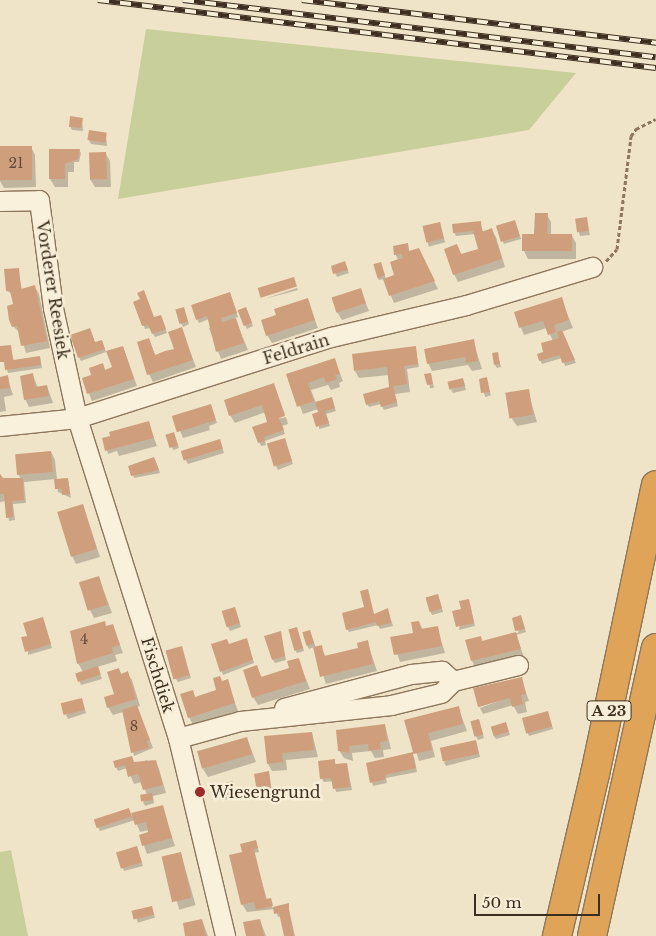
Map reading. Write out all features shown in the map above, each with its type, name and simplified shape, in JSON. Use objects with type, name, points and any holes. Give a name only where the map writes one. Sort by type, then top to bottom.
[{"type":"highway","name":"A 23","points":[[557,936],[596,774],[656,485]]},
{"type":"highway","name":"A 23","points":[[592,936],[656,648]]},
{"type":"street","name":"Vorderer Reesiek","points":[[0,201],[38,200],[53,308],[77,418]]},
{"type":"street","name":"Feldrain","points":[[0,426],[77,418],[332,337],[466,305],[592,267]]},
{"type":"street","name":"Fischdiek","points":[[77,418],[178,738],[225,936]]},
{"type":"street","points":[[240,721],[391,705],[442,692],[454,680],[518,665]]},
{"type":"street","points":[[178,738],[348,689],[411,674],[442,671],[454,680]]},
{"type":"path","points":[[592,267],[608,260],[616,249],[631,136],[636,128],[656,118]]},
{"type":"green space","points":[[146,29],[576,73],[529,130],[118,199]]},
{"type":"green space","points":[[11,850],[28,936],[0,936],[0,852]]},
{"type":"building","points":[[70,116],[83,118],[81,128],[69,127]]},
{"type":"building","points":[[89,130],[107,133],[105,143],[87,140]]},
{"type":"building","points":[[0,146],[32,146],[32,180],[0,180]]},
{"type":"building","points":[[49,149],[80,149],[78,159],[65,164],[65,179],[49,179]]},
{"type":"building","points":[[106,152],[107,179],[90,180],[89,153]]},
{"type":"building","points":[[535,213],[548,213],[547,234],[572,234],[572,251],[522,251],[522,234],[534,234]]},
{"type":"building","points":[[587,217],[589,231],[577,233],[575,219]]},
{"type":"building","points":[[515,220],[520,236],[501,242],[496,226]]},
{"type":"building","points":[[481,221],[482,232],[492,228],[502,259],[453,275],[444,249],[457,244],[461,254],[478,249],[473,231],[453,233],[452,224]]},
{"type":"building","points":[[440,222],[444,239],[426,243],[422,226]]},
{"type":"building","points":[[408,243],[409,251],[419,248],[435,281],[389,296],[383,279],[394,275],[390,262],[403,258],[401,254],[394,255],[393,246]]},
{"type":"building","points":[[345,261],[348,270],[333,274],[331,266]]},
{"type":"building","points":[[381,262],[385,275],[377,278],[373,264]]},
{"type":"building","points":[[19,268],[21,289],[35,285],[47,341],[21,346],[17,326],[12,327],[9,320],[7,306],[13,304],[10,291],[6,291],[4,269]]},
{"type":"building","points":[[294,277],[297,287],[261,298],[258,288]]},
{"type":"building","points":[[361,288],[366,303],[336,313],[332,298]]},
{"type":"building","points":[[144,290],[154,317],[161,315],[166,329],[152,334],[148,325],[142,326],[133,302],[140,299],[137,293]]},
{"type":"building","points":[[230,292],[237,313],[221,318],[222,322],[236,318],[244,343],[216,352],[207,316],[196,320],[191,305]]},
{"type":"building","points":[[562,297],[569,320],[554,325],[556,332],[548,335],[543,321],[519,328],[514,312]]},
{"type":"building","points":[[308,298],[315,320],[266,336],[261,320],[276,315],[274,309]]},
{"type":"building","points":[[184,307],[188,321],[179,324],[175,309]]},
{"type":"building","points":[[246,307],[252,323],[244,326],[238,310]]},
{"type":"building","points":[[182,327],[193,360],[147,375],[137,342],[149,338],[155,355],[174,349],[168,332]]},
{"type":"building","points":[[90,328],[95,342],[102,340],[105,349],[78,358],[70,335]]},
{"type":"building","points":[[562,330],[575,360],[562,363],[560,355],[539,361],[537,354],[543,352],[541,343],[559,338],[557,332]]},
{"type":"building","points":[[474,339],[478,361],[466,363],[465,357],[427,364],[424,349]]},
{"type":"building","points":[[11,345],[13,360],[40,356],[41,365],[5,370],[4,362],[0,362],[0,346]]},
{"type":"building","points":[[123,346],[134,379],[87,394],[82,378],[91,375],[89,368],[103,363],[105,370],[112,367],[106,351]]},
{"type":"building","points":[[416,346],[418,364],[404,366],[407,384],[393,386],[397,402],[381,407],[379,401],[366,405],[363,394],[389,387],[387,367],[354,371],[352,354]]},
{"type":"building","points":[[498,352],[500,364],[494,365],[492,353]]},
{"type":"building","points":[[335,358],[340,374],[335,375],[337,379],[326,383],[324,377],[308,383],[314,401],[297,407],[286,374]]},
{"type":"building","points":[[33,373],[35,387],[47,385],[49,396],[24,400],[20,376]]},
{"type":"building","points":[[431,373],[433,384],[427,385],[424,374]]},
{"type":"building","points":[[8,375],[10,388],[0,389],[0,377]]},
{"type":"building","points":[[487,377],[490,392],[481,393],[479,379]]},
{"type":"building","points":[[463,378],[465,386],[449,390],[447,382]]},
{"type":"building","points":[[274,383],[285,416],[279,418],[284,430],[264,437],[265,441],[258,443],[252,427],[267,422],[262,405],[229,416],[224,400]]},
{"type":"building","points":[[529,389],[533,415],[509,418],[505,393]]},
{"type":"building","points":[[332,397],[335,408],[325,411],[329,423],[316,427],[312,414],[318,412],[315,402]]},
{"type":"building","points":[[211,404],[216,420],[177,432],[172,416]]},
{"type":"building","points":[[149,421],[154,438],[105,451],[102,438],[110,436],[109,432]]},
{"type":"building","points":[[174,432],[178,445],[169,448],[165,435]]},
{"type":"building","points":[[285,438],[292,461],[274,467],[267,444]]},
{"type":"building","points":[[220,439],[223,449],[184,461],[181,451]]},
{"type":"building","points":[[51,451],[53,472],[17,475],[15,454]]},
{"type":"building","points":[[154,457],[159,470],[131,476],[128,466]]},
{"type":"building","points":[[0,474],[3,478],[23,478],[24,500],[12,501],[13,517],[6,518],[4,494],[0,494]]},
{"type":"building","points":[[68,478],[70,494],[62,495],[62,489],[55,489],[54,479]]},
{"type":"building","points":[[83,504],[97,549],[71,557],[57,512]]},
{"type":"building","points":[[99,576],[108,605],[88,611],[79,582]]},
{"type":"building","points":[[368,589],[374,614],[388,608],[391,623],[377,626],[376,622],[346,630],[342,613],[364,607],[360,591]]},
{"type":"building","points":[[438,594],[442,608],[430,612],[426,598]]},
{"type":"building","points":[[469,599],[474,623],[456,627],[452,611],[461,609],[459,601]]},
{"type":"building","points":[[235,607],[240,623],[227,627],[222,611]]},
{"type":"building","points":[[521,615],[525,629],[515,631],[512,618]]},
{"type":"building","points":[[43,617],[51,644],[25,652],[21,637],[27,636],[23,623]]},
{"type":"building","points":[[105,621],[106,626],[113,624],[120,645],[112,647],[113,653],[77,664],[70,631]]},
{"type":"building","points":[[419,621],[421,629],[438,626],[442,646],[394,655],[390,637],[413,633],[411,622]]},
{"type":"building","points":[[297,627],[303,648],[294,651],[288,629]]},
{"type":"building","points":[[310,630],[314,643],[306,646],[302,632]]},
{"type":"building","points":[[281,631],[285,656],[272,660],[264,636]]},
{"type":"building","points":[[516,632],[521,649],[471,661],[465,640],[481,636],[482,641]]},
{"type":"building","points":[[247,638],[253,660],[220,672],[211,644],[227,639],[229,644]]},
{"type":"building","points":[[368,640],[373,664],[320,677],[313,647],[322,645],[324,656],[358,648],[357,643]]},
{"type":"building","points":[[182,646],[190,675],[173,679],[166,650]]},
{"type":"building","points":[[299,658],[306,681],[252,698],[243,670],[257,665],[261,677],[289,668],[287,661]]},
{"type":"building","points":[[98,666],[101,675],[78,682],[75,673]]},
{"type":"building","points":[[119,668],[121,674],[128,671],[136,699],[107,708],[104,697],[114,694],[107,672]]},
{"type":"building","points":[[220,676],[222,681],[228,679],[235,703],[188,718],[180,694],[193,690],[195,697],[216,690],[213,678]]},
{"type":"building","points":[[522,677],[526,694],[521,695],[523,704],[512,707],[510,698],[478,707],[473,688]]},
{"type":"building","points":[[82,698],[85,710],[64,715],[61,703]]},
{"type":"building","points":[[137,705],[150,740],[147,741],[149,748],[131,753],[122,710]]},
{"type":"building","points":[[459,706],[463,724],[428,733],[432,750],[413,754],[416,768],[385,775],[386,779],[370,783],[366,763],[413,752],[404,720]]},
{"type":"building","points":[[548,711],[552,726],[526,733],[522,718]]},
{"type":"building","points":[[479,719],[483,734],[474,737],[470,721]]},
{"type":"building","points":[[506,722],[509,732],[494,736],[491,727]]},
{"type":"building","points":[[385,724],[387,741],[380,742],[381,749],[369,751],[368,744],[349,746],[350,753],[338,751],[336,730]]},
{"type":"building","points":[[312,732],[314,750],[282,753],[283,762],[267,764],[264,736]]},
{"type":"building","points":[[247,737],[252,754],[202,769],[197,751]]},
{"type":"building","points":[[476,740],[479,754],[443,761],[440,748]]},
{"type":"building","points":[[132,756],[134,762],[156,760],[163,785],[143,790],[138,774],[128,777],[125,765],[115,768],[113,761]]},
{"type":"building","points":[[335,759],[335,764],[347,763],[350,787],[333,789],[331,778],[320,779],[318,761]]},
{"type":"building","points":[[269,771],[272,793],[257,792],[254,774]]},
{"type":"building","points":[[233,781],[236,794],[222,797],[219,784]]},
{"type":"building","points":[[152,793],[153,800],[141,802],[140,795]]},
{"type":"building","points":[[163,805],[172,838],[142,846],[139,835],[148,832],[146,822],[135,825],[131,813]]},
{"type":"building","points":[[129,808],[132,817],[97,828],[94,819]]},
{"type":"building","points":[[256,840],[258,848],[254,849],[266,899],[271,898],[273,906],[256,910],[254,902],[241,905],[229,855],[242,852],[240,844]]},
{"type":"building","points":[[137,846],[142,862],[121,869],[116,852]]},
{"type":"building","points":[[181,852],[192,898],[172,902],[162,856]]},
{"type":"building","points":[[289,903],[294,936],[284,936],[279,913],[274,914],[273,907]]},
{"type":"building","points":[[152,906],[154,915],[134,919],[132,911]]},
{"type":"building","points":[[202,919],[206,936],[185,936],[183,923]]},
{"type":"building","points":[[260,919],[264,936],[246,936],[243,922]]},
{"type":"railway","points":[[98,0],[656,68]]},
{"type":"railway","points":[[183,0],[656,57]]},
{"type":"railway","points":[[302,0],[656,43]]},
{"type":"place","name":"Wiesengrund","points":[[200,792]]}]
